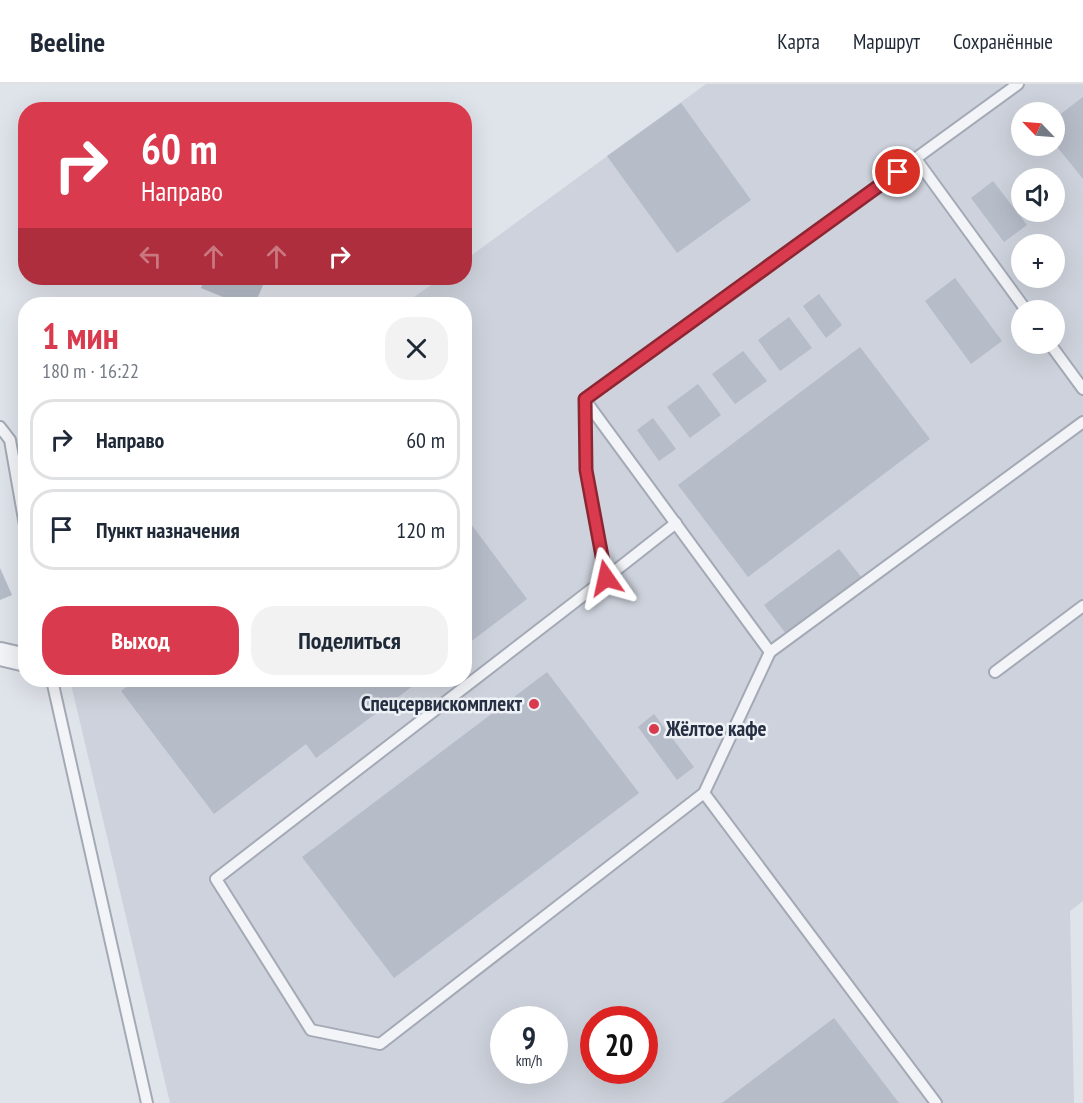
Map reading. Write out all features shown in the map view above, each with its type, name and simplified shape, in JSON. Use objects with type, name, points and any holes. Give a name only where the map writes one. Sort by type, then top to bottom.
[{"type":"street","points":[[0,654],[18,658]]},
{"type":"lane","points":[[585,399],[1018,84]]},
{"type":"lane","points":[[916,159],[1019,300]]},
{"type":"lane","points":[[1057,354],[1083,389]]},
{"type":"lane","points":[[585,399],[770,652]]},
{"type":"lane","points":[[585,399],[586,470],[606,578]]},
{"type":"lane","points":[[465,687],[216,879],[311,1030],[380,1044],[704,793],[770,652],[1083,422]]},
{"type":"lane","points":[[0,427],[10,440],[18,486]]},
{"type":"lane","points":[[472,681],[676,523]]},
{"type":"lane","points":[[995,672],[1083,606]]},
{"type":"lane","points":[[54,687],[147,1103]]},
{"type":"lane","points":[[704,793],[936,1103]]},
{"type":"shaded area","points":[[706,84],[1083,84],[1083,901],[1070,911],[1074,1103],[170,1103],[72,687],[472,687],[472,297],[414,297],[431,285],[472,285],[472,255]]},
{"type":"building","points":[[1083,97],[1083,179],[1064,156],[1065,111]]},
{"type":"building","points":[[681,103],[751,200],[677,253],[607,156]]},
{"type":"building","points":[[993,181],[1011,204],[1011,222],[1025,222],[1027,225],[1015,234],[1011,234],[1011,237],[1004,242],[971,198]]},
{"type":"building","points":[[955,278],[1002,341],[971,364],[925,301]]},
{"type":"building","points":[[202,285],[263,285],[258,297],[223,297],[201,288]]},
{"type":"building","points":[[819,294],[842,325],[826,338],[803,306]]},
{"type":"building","points":[[789,317],[812,348],[780,371],[758,340]]},
{"type":"building","points":[[860,347],[930,439],[748,577],[678,485]]},
{"type":"building","points":[[743,351],[767,381],[735,404],[712,374]]},
{"type":"building","points":[[698,384],[721,415],[690,438],[667,407]]},
{"type":"building","points":[[653,418],[676,449],[659,461],[637,430]]},
{"type":"building","points":[[472,525],[527,599],[472,641]]},
{"type":"building","points":[[839,549],[862,578],[787,635],[764,605]]},
{"type":"building","points":[[0,568],[12,595],[0,600]]},
{"type":"building","points":[[547,672],[639,793],[394,978],[302,857]]},
{"type":"building","points":[[126,687],[412,687],[316,758],[306,744],[214,814],[121,691]]},
{"type":"building","points":[[654,714],[694,767],[677,780],[638,727]]},
{"type":"building","points":[[834,1018],[899,1103],[722,1103]]},
{"type":"place","name":"Спецсервискомплект","points":[[534,704]]},
{"type":"place","name":"Жёлтое кафе","points":[[654,729]]},
{"type":"route","points":[[606,578],[586,470],[585,399],[898,172]]}]
